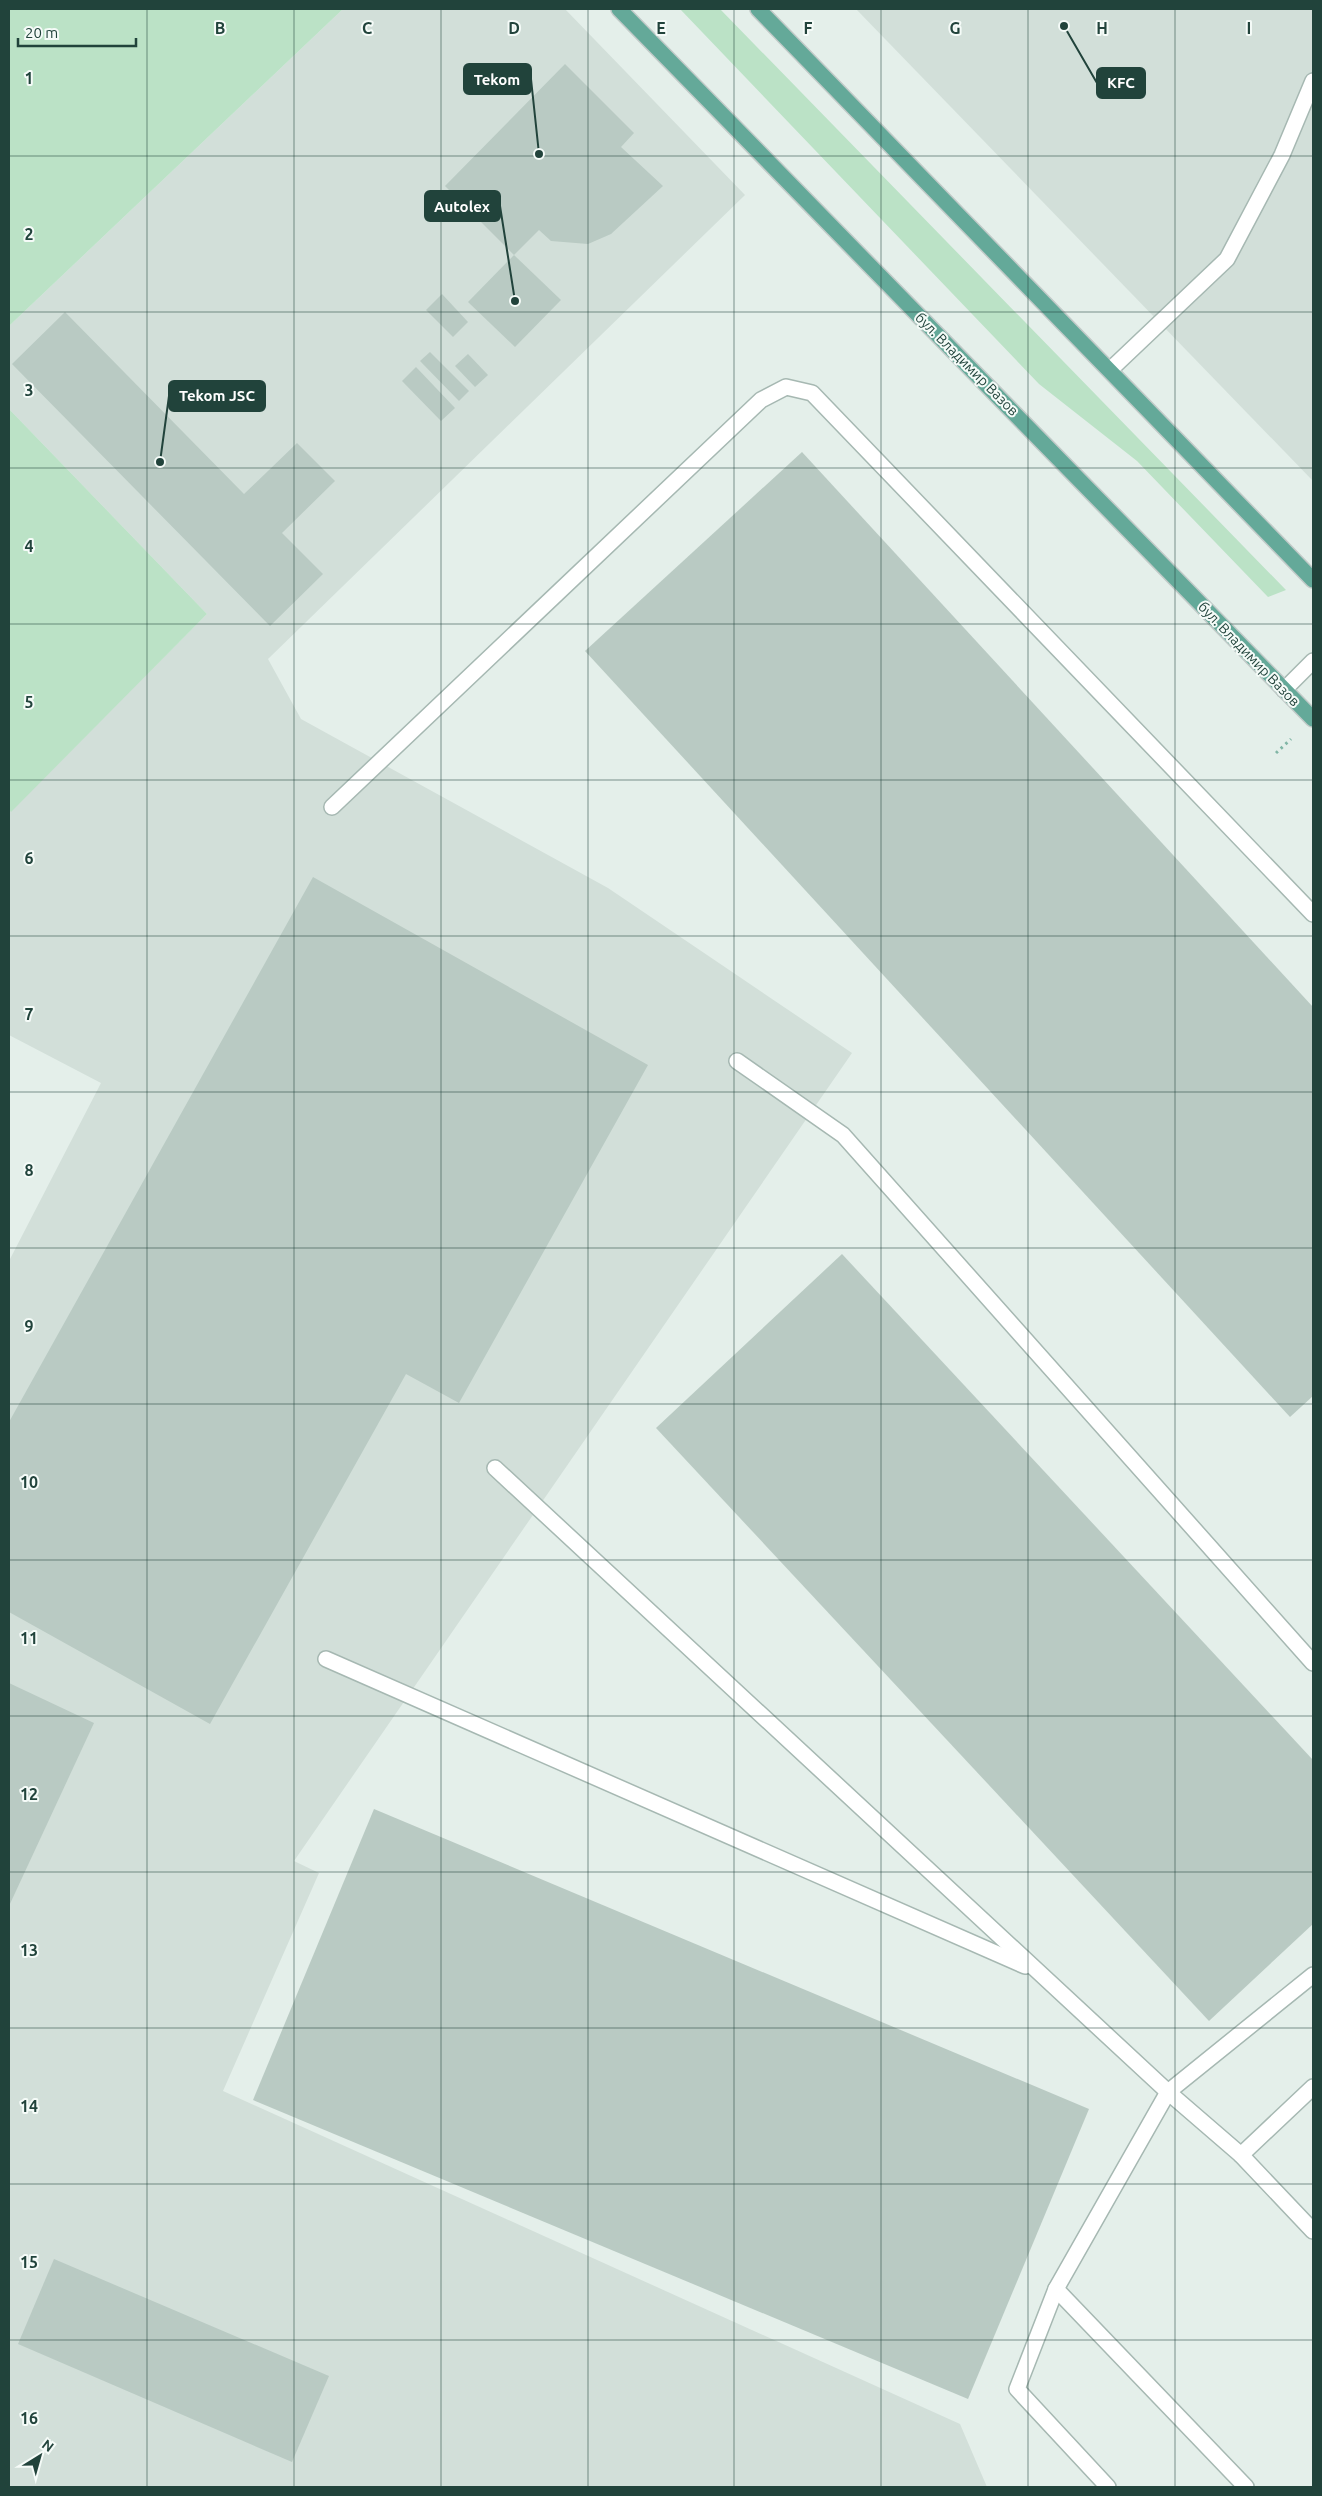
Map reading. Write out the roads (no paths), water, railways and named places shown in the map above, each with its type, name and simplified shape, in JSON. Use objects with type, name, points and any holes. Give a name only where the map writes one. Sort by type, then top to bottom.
[{"type":"main road","name":"бул. Владимир Вазов","points":[[619,9],[1313,719]]},
{"type":"main road","points":[[758,9],[1313,580]]},
{"type":"lane","points":[[1110,370],[1226,259],[1282,155],[1313,82]]},
{"type":"lane","points":[[332,807],[761,400],[786,387],[812,393],[1313,914]]},
{"type":"lane","points":[[1284,690],[1313,661]]},
{"type":"lane","points":[[737,1061],[843,1135],[1313,1663]]},
{"type":"lane","points":[[495,1468],[1168,2092],[1240,2156],[1313,2231]]},
{"type":"lane","points":[[326,1659],[1037,1971]]},
{"type":"lane","points":[[1108,2487],[1017,2389],[1056,2290],[1168,2092],[1313,1975]]},
{"type":"lane","points":[[1240,2156],[1313,2087]]},
{"type":"lane","points":[[1056,2290],[1246,2487]]},
{"type":"place","name":"KFC","points":[[1064,26]]},
{"type":"place","name":"Tekom","points":[[539,154]]},
{"type":"place","name":"Autolex","points":[[515,301]]},
{"type":"place","name":"Tekom JSC","points":[[160,462]]}]
